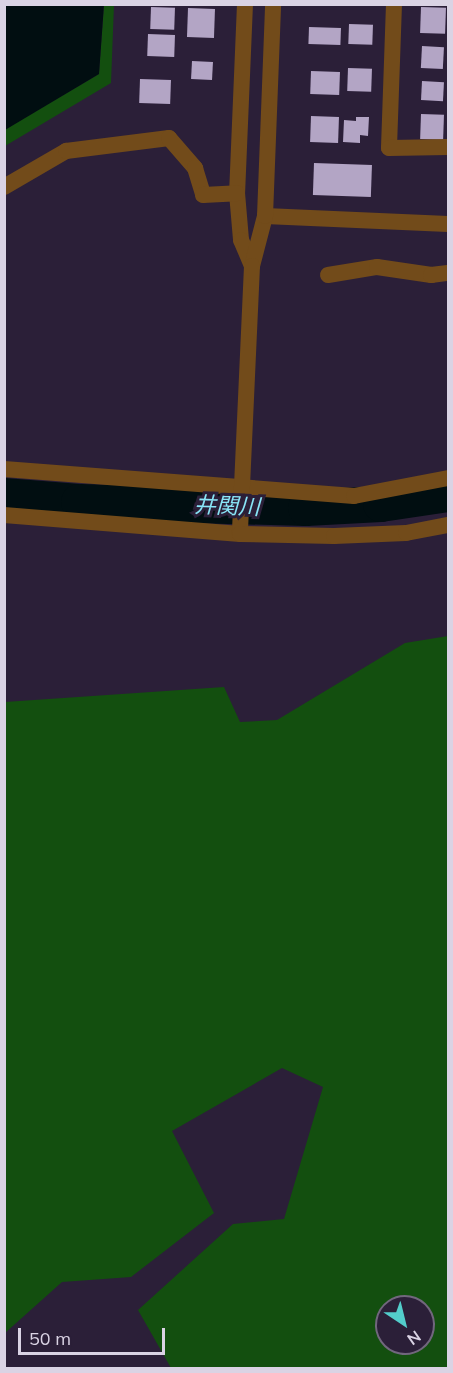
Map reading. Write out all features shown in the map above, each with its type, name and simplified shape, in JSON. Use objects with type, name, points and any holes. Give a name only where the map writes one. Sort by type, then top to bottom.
[{"type":"street","points":[[245,4],[237,193],[241,240],[252,266]]},
{"type":"street","points":[[240,534],[252,266],[265,216],[273,4]]},
{"type":"street","points":[[394,4],[388,148],[448,147]]},
{"type":"street","points":[[4,187],[66,151],[169,138],[195,168],[203,195],[237,193]]},
{"type":"street","points":[[265,216],[448,224]]},
{"type":"street","points":[[328,275],[376,267],[431,275],[448,273]]},
{"type":"street","points":[[4,469],[354,495],[448,478]]},
{"type":"street","points":[[4,515],[240,534],[334,536],[406,533],[448,525]]},
{"type":"green space","points":[[104,5],[114,5],[111,83],[5,146],[4,130],[99,74]]},
{"type":"green space","points":[[448,636],[448,1368],[171,1368],[138,1310],[233,1224],[284,1219],[323,1087],[282,1068],[172,1131],[214,1213],[131,1277],[62,1282],[5,1333],[5,702],[224,687],[240,722],[277,720],[405,643]]},
{"type":"shaded area","points":[[104,4],[99,74],[5,130],[5,5]]},
{"type":"building","points":[[151,7],[175,8],[174,30],[150,29]]},
{"type":"building","points":[[421,7],[446,8],[445,34],[420,33]]},
{"type":"building","points":[[188,8],[215,9],[214,38],[187,37]]},
{"type":"building","points":[[349,24],[373,25],[372,45],[348,44]]},
{"type":"building","points":[[309,27],[341,28],[340,45],[308,44]]},
{"type":"building","points":[[148,34],[175,35],[174,57],[147,56]]},
{"type":"building","points":[[422,46],[444,47],[443,69],[421,68]]},
{"type":"building","points":[[192,61],[213,62],[212,80],[191,79]]},
{"type":"building","points":[[348,68],[372,69],[371,92],[347,91]]},
{"type":"building","points":[[311,71],[340,72],[339,95],[310,94]]},
{"type":"building","points":[[140,79],[171,80],[170,104],[139,103]]},
{"type":"building","points":[[422,81],[444,82],[443,101],[421,100]]},
{"type":"building","points":[[421,114],[444,115],[443,140],[420,139]]},
{"type":"building","points":[[311,116],[339,117],[338,143],[310,142]]},
{"type":"building","points":[[356,117],[369,117],[368,136],[360,135],[360,143],[343,142],[344,120],[356,121]]},
{"type":"building","points":[[314,163],[372,165],[371,197],[313,195]]},
{"type":"waterway","name":"井関川","points":[[4,496],[79,502],[306,508],[381,504],[448,494]]}]
